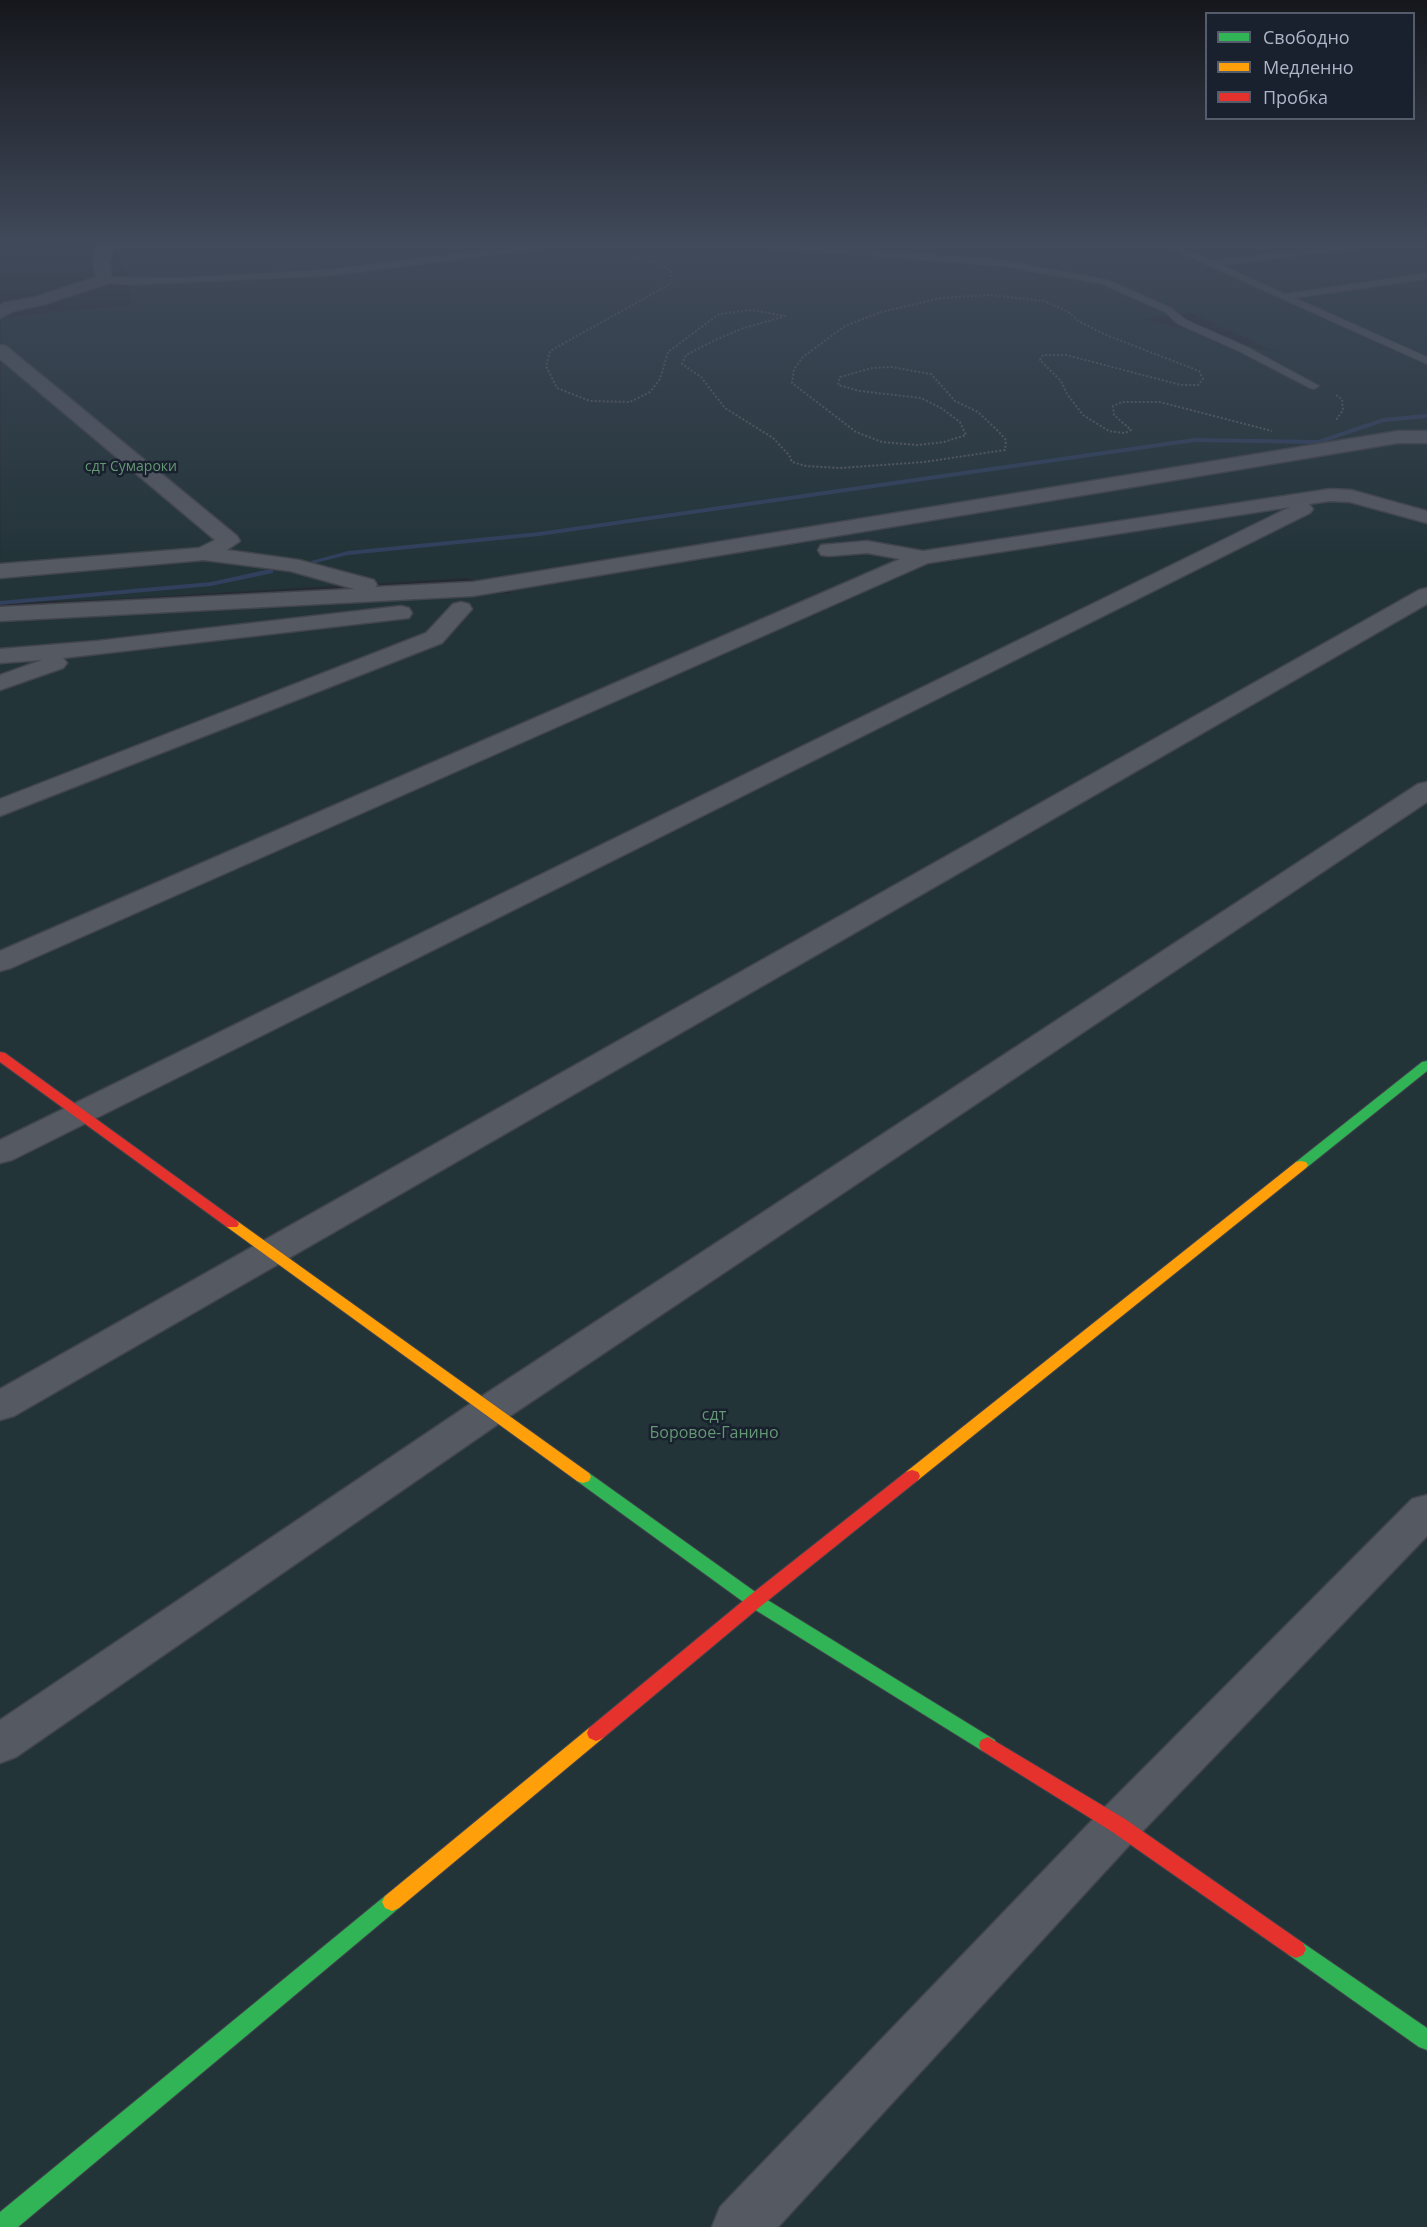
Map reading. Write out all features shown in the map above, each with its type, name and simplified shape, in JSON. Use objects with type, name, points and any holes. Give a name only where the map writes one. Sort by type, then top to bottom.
[{"type":"street","points":[[0,351],[230,541],[204,554]]},
{"type":"street","points":[[0,614],[473,590],[1398,438],[1427,437]]},
{"type":"street","points":[[0,1153],[1330,495]]},
{"type":"street","points":[[0,962],[923,557],[1330,495],[1351,496],[1427,517]]},
{"type":"street","points":[[0,656],[97,648],[414,612],[461,609],[814,552],[867,548],[923,557]]},
{"type":"street","points":[[0,571],[204,554],[291,565],[398,593]]},
{"type":"street","points":[[0,1406],[1427,595]]},
{"type":"street","points":[[0,808],[434,638],[461,609]]},
{"type":"street","points":[[0,683],[97,648]]},
{"type":"street","points":[[0,1744],[490,1410],[1427,790]]},
{"type":"street","points":[[0,1056],[755,1600],[1119,1825],[1427,2040]]},
{"type":"street","points":[[0,2227],[755,1600],[1427,1065]]},
{"type":"street","points":[[740,2227],[1119,1825],[1427,1510]]},
{"type":"lane","points":[[1243,349],[1314,386]]},
{"type":"lane","points":[[1400,349],[1427,361]]},
{"type":"path","points":[[554,349],[550,351],[546,366],[557,388],[590,401],[630,402],[650,392],[660,379],[668,352],[672,349]]},
{"type":"path","points":[[697,349],[686,355],[682,364],[701,377],[725,408],[773,438],[789,455],[792,462],[806,466],[840,468],[924,462],[1005,450],[1006,440],[999,432],[978,412],[955,400],[931,374],[891,367],[872,368],[840,377],[838,385],[860,391],[921,398],[941,408],[960,422],[966,435],[944,442],[917,445],[882,442],[856,432],[792,383],[794,369],[803,357],[814,349]]},
{"type":"path","points":[[1142,349],[1199,371],[1203,379],[1198,385],[1181,385],[1066,355],[1043,355],[1040,360],[1061,381],[1067,394],[1083,415],[1109,431],[1125,433],[1131,430],[1114,415],[1113,406],[1122,402],[1160,402],[1278,433]]},
{"type":"path","points":[[1314,386],[1326,389],[1342,399],[1343,410],[1334,425]]},
{"type":"green space","name":"сдт Боровое-Ганино","points":[[1,349],[1261,349],[1277,353],[1268,349],[1427,349],[1427,2227],[0,2227],[0,620],[513,593],[467,578],[115,599],[0,603]]},
{"type":"waterway","points":[[315,561],[348,553],[539,534],[1194,440],[1319,442],[1383,420],[1427,416]]},
{"type":"waterway","points":[[0,603],[211,584],[270,571]]},
{"type":"traffic: fast","points":[[1301,1165],[1427,1065]]},
{"type":"traffic: fast","points":[[583,1477],[755,1601],[988,1745]]},
{"type":"traffic: fast","points":[[0,2227],[392,1902]]},
{"type":"traffic: fast","points":[[1296,1949],[1427,2040]]},
{"type":"traffic: slow","points":[[912,1476],[1301,1165]]},
{"type":"traffic: slow","points":[[232,1224],[583,1477]]},
{"type":"traffic: slow","points":[[392,1902],[596,1733]]},
{"type":"traffic: jam","points":[[0,1056],[232,1224]]},
{"type":"traffic: jam","points":[[596,1733],[755,1601],[912,1476]]},
{"type":"traffic: jam","points":[[988,1745],[1118,1825],[1296,1949]]},
{"type":"park label","name":"сдт Сумароки","points":[[131,467]]}]
